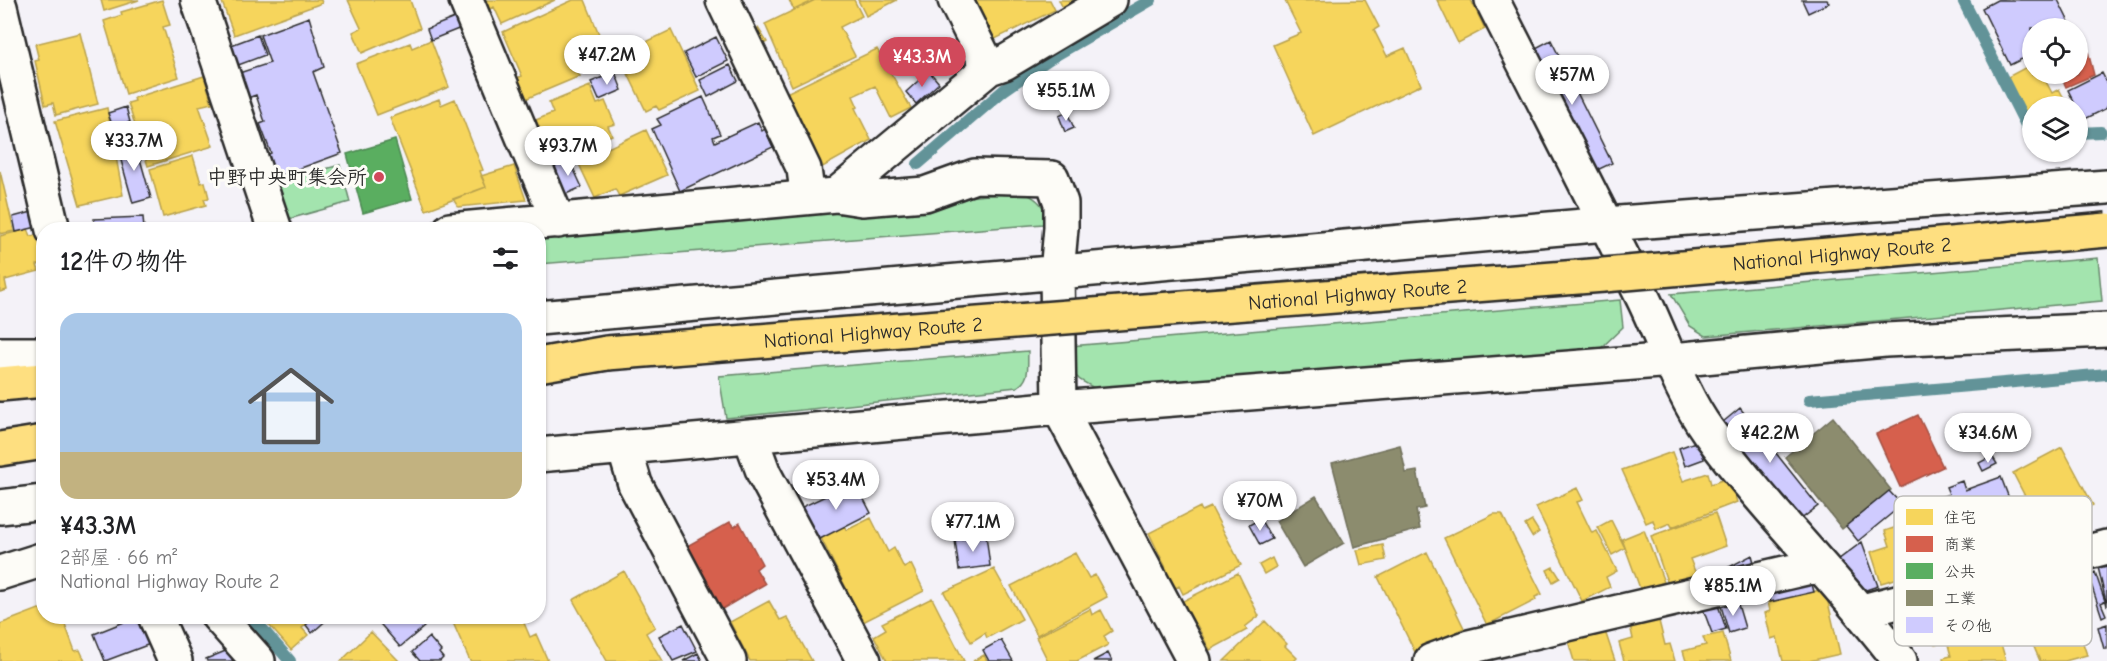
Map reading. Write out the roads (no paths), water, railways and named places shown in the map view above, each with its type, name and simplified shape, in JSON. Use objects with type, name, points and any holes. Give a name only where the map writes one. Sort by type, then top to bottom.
[{"type":"highway","name":"National Highway Route 2","points":[[546,353],[607,353],[1604,275],[2107,230]]},
{"type":"highway","name":"National Highway Route 2","points":[[546,364],[607,353]]},
{"type":"highway","points":[[0,384],[36,381]]},
{"type":"highway","points":[[0,448],[36,443]]},
{"type":"street","points":[[198,0],[272,222]]},
{"type":"street","points":[[466,0],[558,220]]},
{"type":"street","points":[[723,0],[804,169],[806,184],[800,198]]},
{"type":"street","points":[[955,0],[988,68]]},
{"type":"street","points":[[836,195],[988,68],[1004,63],[1110,0]]},
{"type":"street","points":[[1492,0],[1606,224],[1689,400],[1707,430],[1819,565],[1863,611],[1900,661]]},
{"type":"street","points":[[0,7],[51,222]]},
{"type":"street","points":[[536,222],[836,195],[862,199],[925,194],[975,176],[1052,177],[1061,203],[1057,273],[1059,408],[1194,661]]},
{"type":"street","points":[[546,317],[1606,224],[2107,188]]},
{"type":"street","points":[[546,454],[1059,408],[1672,360],[1885,340],[2107,330]]},
{"type":"street","points":[[0,354],[36,354]]},
{"type":"street","points":[[750,436],[764,474],[864,661]]},
{"type":"street","points":[[624,447],[635,484],[729,661]]},
{"type":"street","points":[[0,507],[36,503]]},
{"type":"street","points":[[2092,551],[2107,547]]},
{"type":"street","points":[[0,573],[36,562]]},
{"type":"street","points":[[1431,661],[1469,647],[1819,565]]},
{"type":"street","points":[[1863,611],[1894,603]]},
{"type":"street","points":[[159,624],[175,661]]},
{"type":"street","points":[[225,624],[258,661]]},
{"type":"waterway","points":[[918,164],[1004,90],[1049,59],[1151,0]]},
{"type":"waterway","points":[[1963,0],[2022,117]]},
{"type":"waterway","points":[[2088,133],[2101,132]]},
{"type":"waterway","points":[[1809,400],[2107,374]]},
{"type":"waterway","points":[[258,624],[290,661]]},
{"type":"place","name":"中野中央町集会所","points":[[379,177]]}]
